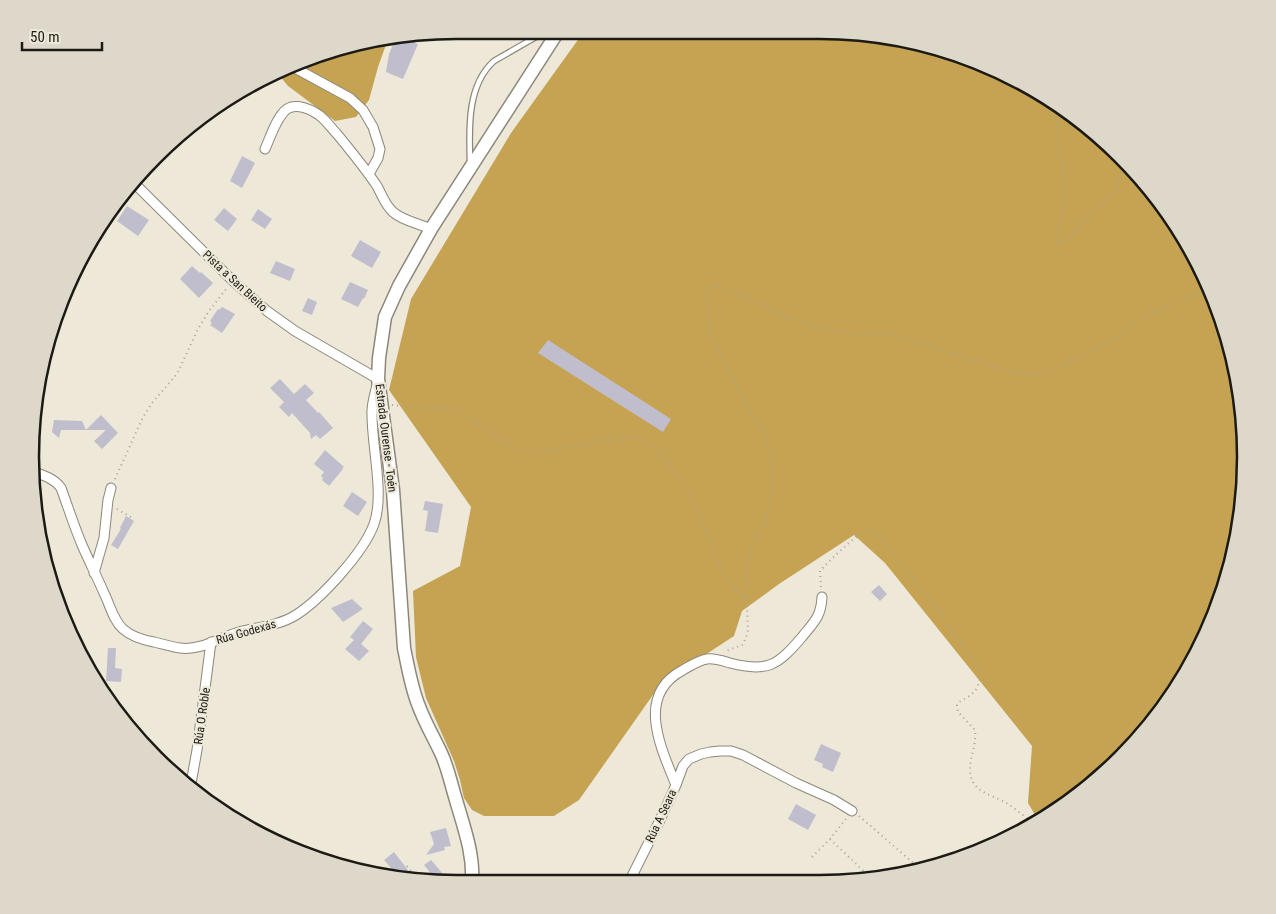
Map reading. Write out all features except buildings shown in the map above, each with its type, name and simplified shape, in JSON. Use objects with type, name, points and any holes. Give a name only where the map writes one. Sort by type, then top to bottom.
[{"type":"street","name":"Estrada Ourense - Toén","points":[[472,875],[469,846],[447,768],[417,702],[404,648],[393,490],[378,381],[379,358],[385,317],[398,286],[431,229],[553,39]]},
{"type":"street","points":[[299,70],[350,98],[363,110],[373,127],[380,149],[378,158],[369,174]]},
{"type":"street","points":[[265,149],[282,114],[290,108],[300,107],[319,114],[369,174],[394,214],[431,229]]},
{"type":"street","name":"Pista a San Bieito","points":[[138,187],[249,297],[281,321],[378,381]]},
{"type":"street","name":"Rúa Godexás","points":[[40,474],[59,484],[94,573],[117,622],[122,628],[142,640],[180,648],[190,648],[240,632],[288,620],[297,615],[324,592],[357,553],[374,524],[376,515],[378,492],[372,410],[378,381]]},
{"type":"street","points":[[94,573],[104,538],[111,488]]},
{"type":"street","points":[[708,658],[755,667],[771,665],[790,650],[817,619],[822,597]]},
{"type":"street","name":"Rúa O Roble","points":[[192,780],[211,642]]},
{"type":"street","name":"Rúa A Seara","points":[[632,875],[676,785],[656,732],[657,703],[668,679],[680,671],[708,658]]},
{"type":"street","points":[[676,785],[689,759],[720,750],[730,751],[743,755],[852,810]]},
{"type":"lane","points":[[470,168],[473,98],[481,75],[494,61],[532,39]]},
{"type":"path","points":[[1057,113],[1060,158],[1065,178],[1065,195],[1058,236],[1060,244],[1066,241],[1081,226],[1092,211],[1110,198],[1123,170]]},
{"type":"path","points":[[111,488],[143,417],[160,393],[177,374],[198,329],[209,311],[233,281]]},
{"type":"path","points":[[708,658],[742,645],[746,638],[748,630],[746,572],[750,552],[765,523],[773,483],[772,455],[768,443],[725,362],[709,337],[710,319],[707,303],[709,286],[718,285],[762,304],[781,315],[816,327],[860,335],[882,334],[900,336],[1010,372],[1034,375],[1057,370],[1070,364],[1120,336],[1146,316],[1202,291]]},
{"type":"path","points":[[382,404],[457,410],[528,454],[619,438],[635,437],[651,445],[664,458],[690,494],[727,581],[746,599]]},
{"type":"path","points":[[107,506],[118,509],[134,519]]},
{"type":"path","points":[[822,597],[820,571],[862,533],[871,530],[875,532],[938,607],[950,628],[979,666],[978,685],[973,693],[957,705],[958,712],[975,730],[976,739],[970,769],[972,782],[980,791],[1006,802],[1028,819]]},
{"type":"path","points":[[812,857],[830,839],[852,810],[914,864]]},
{"type":"path","points":[[830,839],[865,873]]},
{"type":"path","points":[[407,866],[412,873]]},
{"type":"shaded area","points":[[579,39],[846,40],[874,42],[927,53],[953,61],[1004,82],[1051,109],[1074,125],[1115,161],[1151,202],[1167,225],[1194,272],[1205,297],[1223,349],[1229,375],[1234,402],[1237,457],[1234,512],[1229,539],[1215,591],[1205,617],[1194,642],[1167,689],[1151,712],[1115,753],[1074,789],[1035,815],[1028,803],[1032,746],[885,563],[854,535],[779,584],[742,611],[734,636],[705,655],[673,671],[662,682],[579,800],[554,816],[484,816],[472,810],[464,798],[454,761],[426,698],[416,657],[413,591],[460,566],[471,507],[389,390],[411,299],[511,133]]},
{"type":"shaded area","points":[[386,45],[369,100],[356,117],[335,121],[288,86],[281,78],[323,61]]}]
